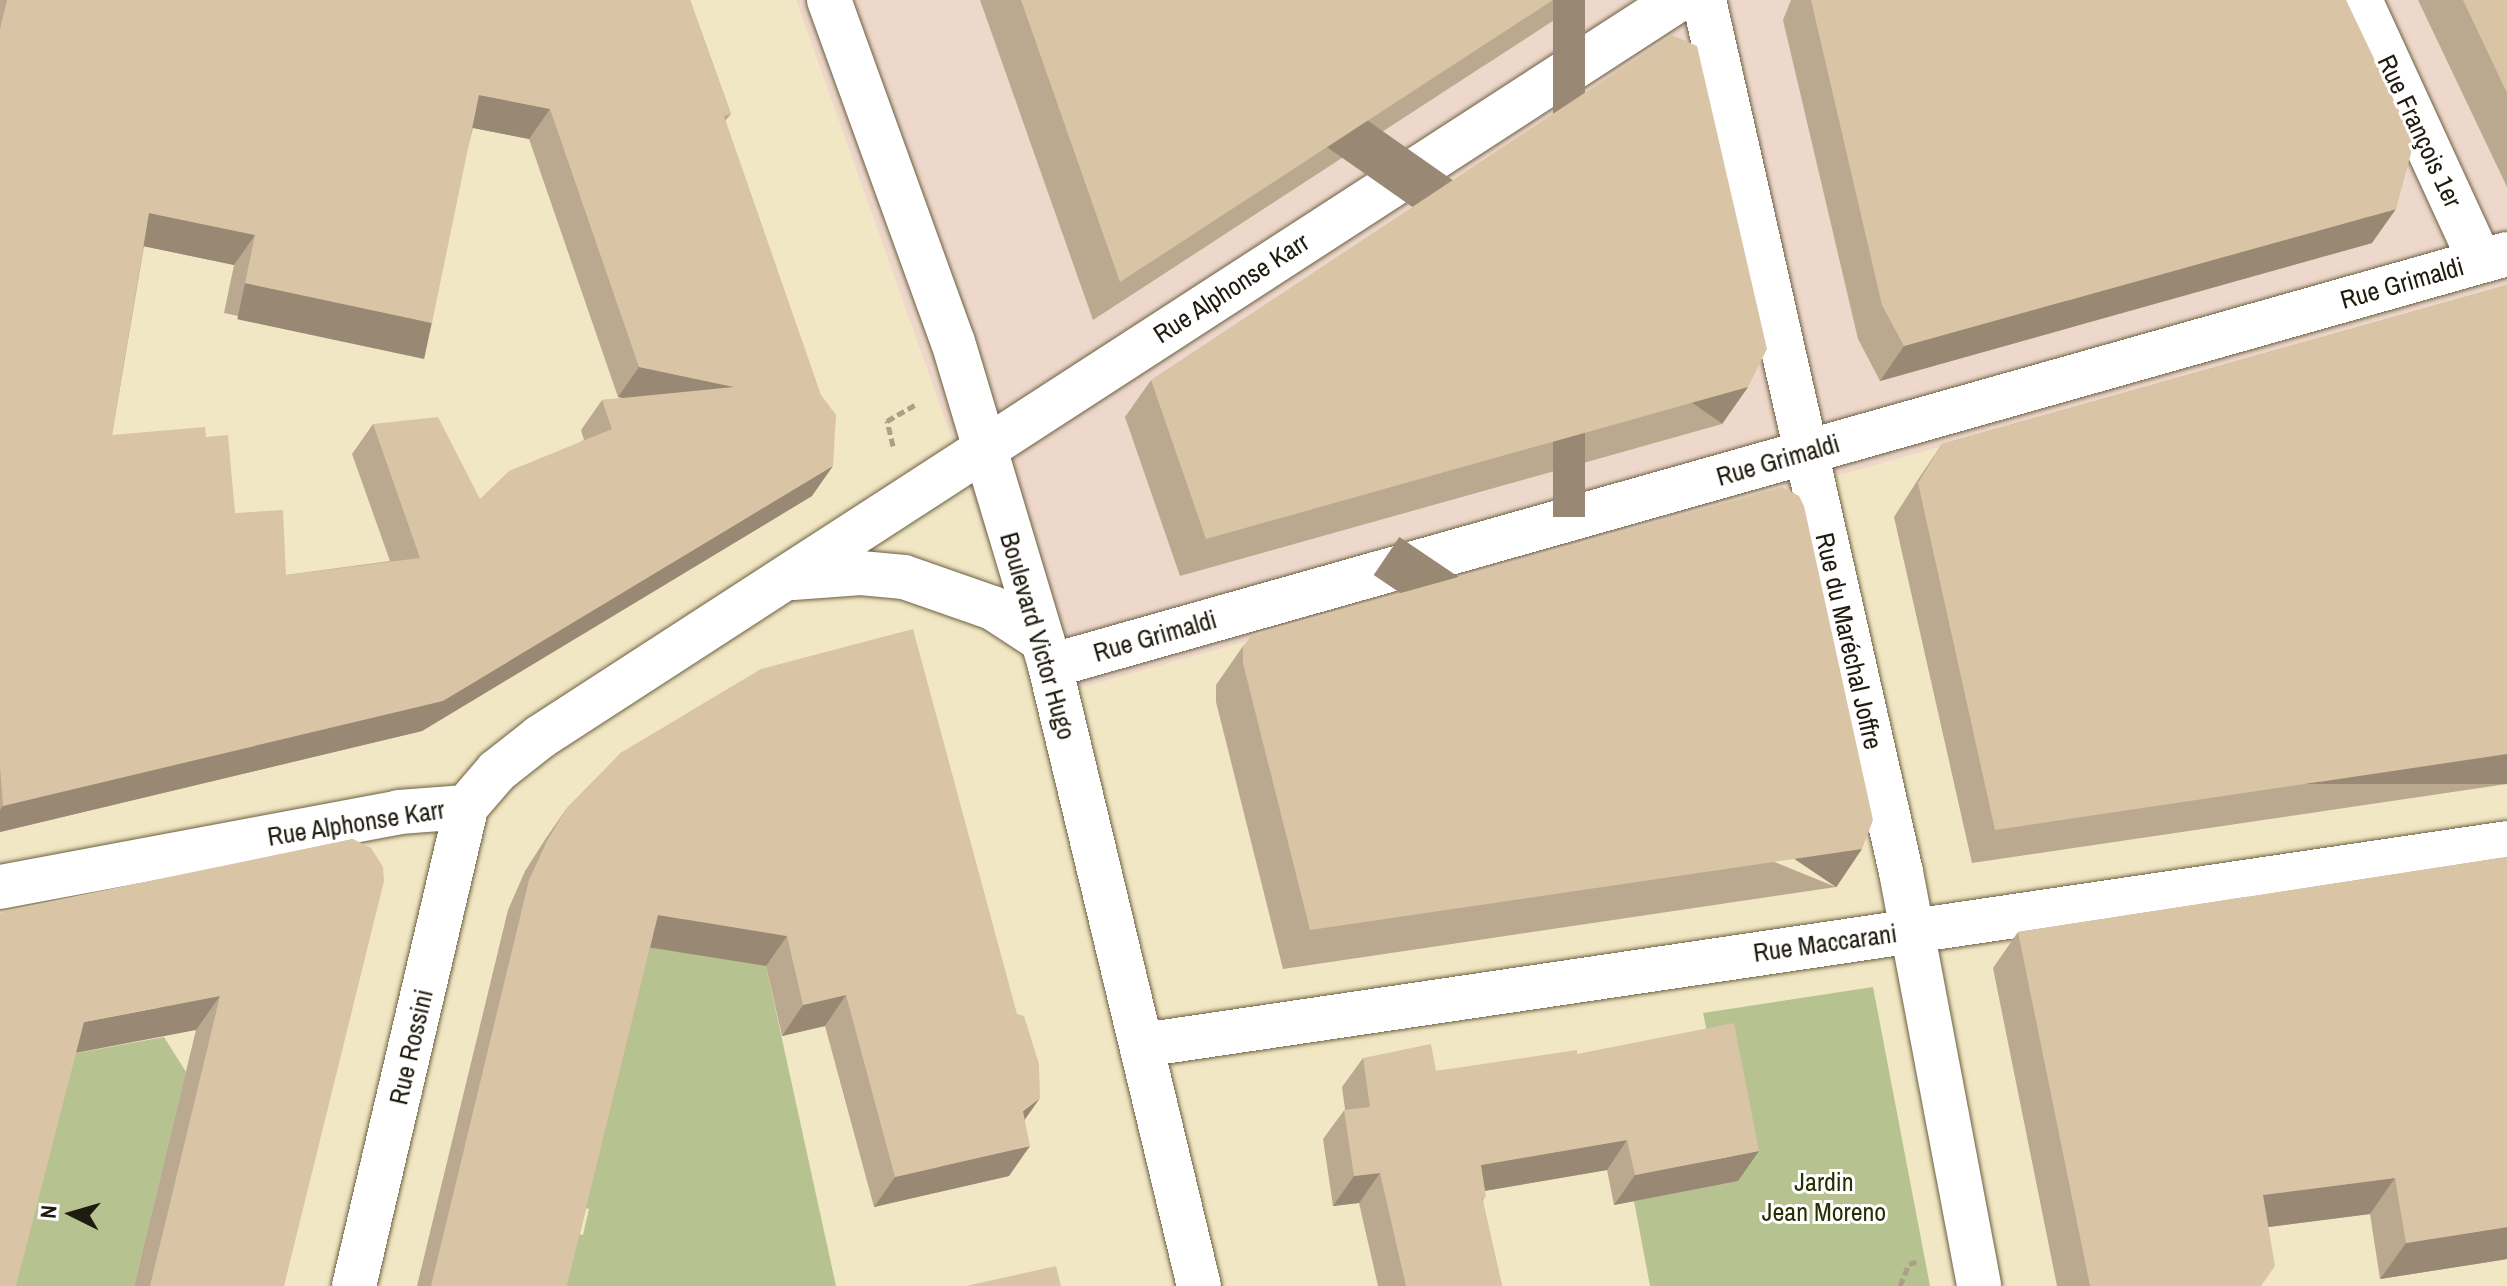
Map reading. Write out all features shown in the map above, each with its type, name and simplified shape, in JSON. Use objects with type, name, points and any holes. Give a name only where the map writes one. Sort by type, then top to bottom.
[{"type":"street","name":"Boulevard Victor Hugo","points":[[829,0],[953,342],[1046,653],[1199,1286]]},
{"type":"street","name":"Rue Alphonse Karr","points":[[0,887],[399,812],[466,807],[497,771],[540,737],[1678,0]]},
{"type":"street","name":"Rue du Maréchal Joffre","points":[[1704,0],[1807,451],[1911,931],[1979,1286]]},
{"type":"street","name":"Rue François 1er","points":[[2360,0],[2493,258]]},
{"type":"street","name":"Rue Grimaldi","points":[[1046,653],[1807,451],[2493,258]]},
{"type":"street","name":"Rue Alphonse Karr","points":[[786,579],[861,573],[904,577],[993,608],[1046,653]]},
{"type":"street","name":"Rue Rossini","points":[[354,1286],[466,807]]},
{"type":"street","name":"Rue Maccarani","points":[[1143,1045],[2507,843]]},
{"type":"shaded area","points":[[796,0],[2507,0],[2507,288],[1044,698]]},
{"type":"green space","points":[[636,945],[766,966],[836,1286],[552,1286],[566,1231],[583,1235],[589,1209],[573,1204]]},
{"type":"green space","name":"Jardin Jean Moreno","points":[[1873,987],[1930,1286],[1650,1286],[1634,1201],[1738,1181],[1703,1013]]},
{"type":"green space","points":[[164,1037],[186,1072],[134,1286],[6,1286],[67,1055]]},
{"type":"building","points":[[7,0],[690,0],[731,114],[724,116],[821,395],[836,415],[833,466],[443,701],[3,806],[0,766],[0,29]],"holes":[[[479,95],[550,109],[639,367],[734,387],[602,400],[612,429],[509,471],[480,499],[438,417],[373,424],[420,558],[286,575],[283,510],[235,513],[228,435],[206,437],[205,427],[112,435],[149,213],[255,235],[245,283],[432,323]]]},
{"type":"building","points":[[1021,0],[1553,0],[1120,282]]},
{"type":"building","points":[[1811,0],[2346,0],[2414,142],[2396,209],[1904,346],[1882,305]]},
{"type":"building","points":[[2463,0],[2507,0],[2507,93]]},
{"type":"building","points":[[1672,35],[1697,46],[1767,349],[1748,387],[1206,539],[1151,380]]},
{"type":"building","points":[[2507,285],[2507,754],[1995,830],[1918,483],[1942,444]]},
{"type":"building","points":[[1782,487],[1799,496],[1804,506],[1873,820],[1862,849],[1310,930],[1243,663],[1243,646],[1253,634]]},
{"type":"building","points":[[913,629],[1017,1014],[1024,1016],[1039,1064],[1040,1098],[1023,1111],[1030,1146],[895,1177],[846,995],[803,1005],[787,936],[658,915],[567,1286],[431,1286],[529,880],[567,808],[622,752],[761,669]]},
{"type":"building","points":[[353,839],[371,848],[383,867],[384,881],[284,1286],[150,1286],[220,996],[84,1022],[16,1286],[0,1286],[0,914]]},
{"type":"building","points":[[2507,857],[2507,1227],[2406,1243],[2395,1178],[2263,1195],[2275,1266],[2261,1286],[2090,1286],[2018,932]]},
{"type":"building","points":[[1734,1023],[1759,1151],[1635,1175],[1627,1140],[1481,1165],[1486,1197],[1482,1198],[1502,1286],[1406,1286],[1380,1173],[1354,1176],[1344,1110],[1370,1107],[1363,1058],[1431,1044],[1436,1071],[1577,1050],[1577,1054]]},
{"type":"building","points":[[1056,1266],[1061,1286],[966,1286]]}]
